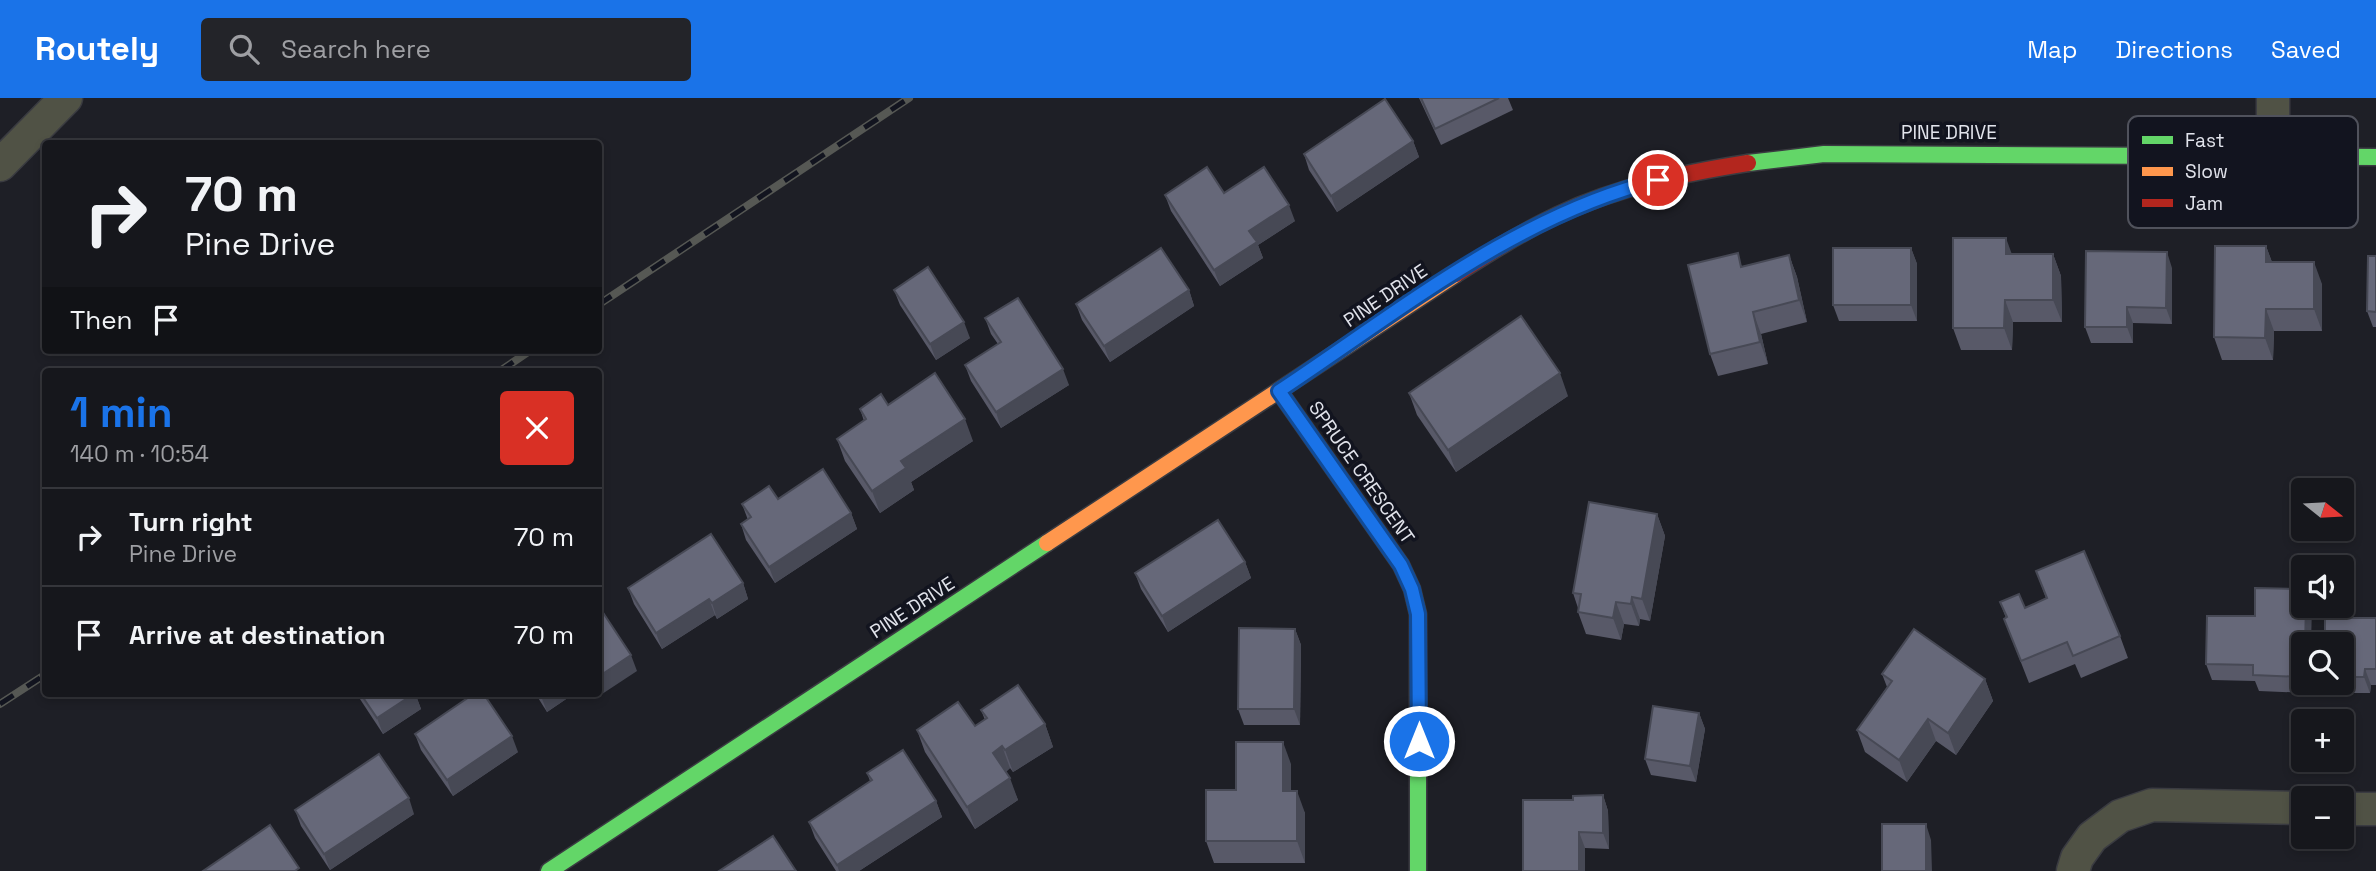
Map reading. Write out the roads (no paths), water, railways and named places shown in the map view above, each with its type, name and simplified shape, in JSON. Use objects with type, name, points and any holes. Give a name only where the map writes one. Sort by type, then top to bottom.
[{"type":"street","points":[[0,165],[66,98]]},
{"type":"street","points":[[2273,98],[2273,116]]},
{"type":"street","name":"PINE DRIVE","points":[[549,871],[1443,282],[1513,239],[1571,209],[1637,185],[1699,170],[1824,154],[2128,155]]},
{"type":"street","name":"PINE DRIVE","points":[[2358,157],[2376,157]]},
{"type":"street","name":"SPRUCE CRESCENT","points":[[1279,391],[1401,565],[1412,589],[1418,614],[1418,871]]},
{"type":"street","points":[[2073,871],[2077,859],[2092,837],[2120,816],[2152,805],[2291,808]]},
{"type":"street","points":[[2354,809],[2376,809]]},
{"type":"railway","points":[[602,302],[909,98]]},
{"type":"railway","points":[[504,368],[525,354]]},
{"type":"railway","points":[[0,704],[42,677]]}]
